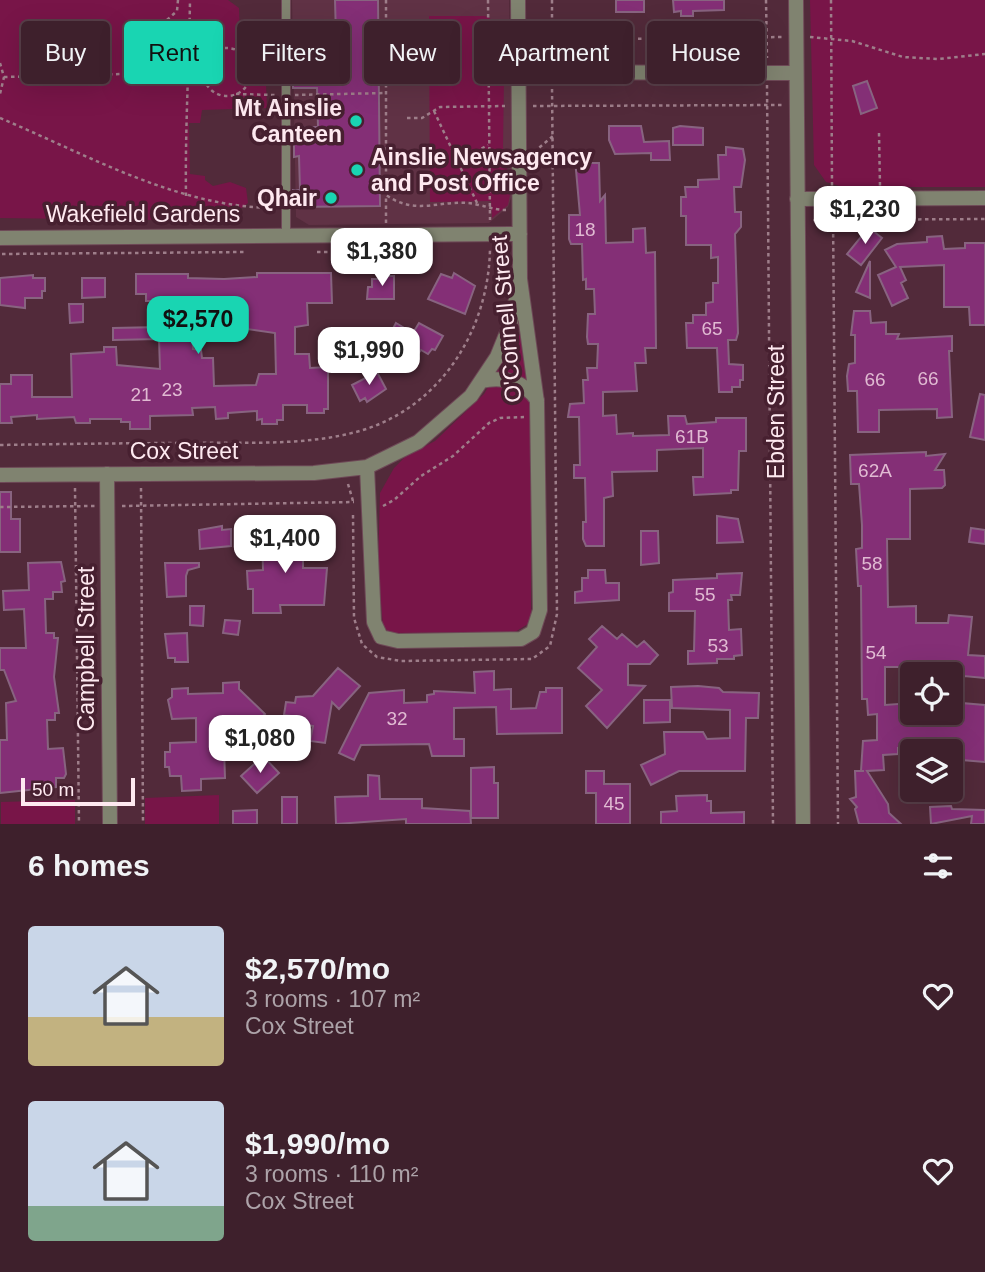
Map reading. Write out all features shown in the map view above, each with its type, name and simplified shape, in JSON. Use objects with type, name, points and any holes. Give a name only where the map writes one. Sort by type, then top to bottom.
[{"type":"street","name":"O'Connell Street","points":[[518,0],[518,21]]},
{"type":"street","name":"Ebden Street","points":[[796,0],[803,824]]},
{"type":"street","points":[[633,72],[796,73]]},
{"type":"street","name":"O'Connell Street","points":[[371,508],[374,622],[381,637],[398,641],[521,639],[533,632],[540,610],[538,417],[520,279],[520,210],[526,154],[519,106],[519,84]]},
{"type":"street","points":[[797,199],[985,198]]},
{"type":"street","name":"Wakefield Gardens","points":[[0,238],[520,234]]},
{"type":"street","name":"Cox Street","points":[[0,475],[344,471],[367,467],[418,442],[451,415],[481,381],[497,357],[510,325],[520,279]]},
{"type":"street","points":[[481,381],[502,378],[514,382],[531,391],[537,402]]},
{"type":"street","points":[[367,467],[371,508]]},
{"type":"street","name":"Campbell Street","points":[[107,474],[110,824]]},
{"type":"lane","points":[[286,0],[286,21]]},
{"type":"lane","points":[[286,84],[286,236]]},
{"type":"path","points":[[166,21],[177,11],[178,0]]},
{"type":"path","points":[[190,0],[190,21]]},
{"type":"path","points":[[376,223],[386,223],[386,0]]},
{"type":"path","points":[[0,444],[300,442],[355,433],[379,424],[401,413],[433,388],[463,350],[473,332],[490,267],[488,0]]},
{"type":"path","points":[[552,0],[552,39],[766,37],[766,0]]},
{"type":"path","points":[[831,0],[832,186]]},
{"type":"path","points":[[831,36],[903,57],[938,59],[985,54]]},
{"type":"path","points":[[0,63],[4,77],[0,94]]},
{"type":"path","points":[[4,77],[124,74]]},
{"type":"path","points":[[186,197],[185,106],[188,84]]},
{"type":"path","points":[[207,84],[214,92],[236,94],[386,93]]},
{"type":"path","points":[[236,94],[245,84]]},
{"type":"path","points":[[407,118],[422,118],[439,107],[767,105],[773,824]]},
{"type":"path","points":[[344,471],[353,502],[354,618],[357,635],[370,651],[384,660],[401,661],[532,659],[550,646],[556,614],[552,106]]},
{"type":"path","points":[[434,111],[478,205]]},
{"type":"path","points":[[0,118],[186,197],[238,208],[286,208]]},
{"type":"path","points":[[879,134],[880,199]]},
{"type":"path","points":[[526,154],[553,136]]},
{"type":"path","points":[[457,162],[489,144]]},
{"type":"path","points":[[526,154],[553,153]]},
{"type":"path","points":[[386,195],[402,206],[478,205],[490,210],[520,210]]},
{"type":"path","points":[[833,219],[838,824]]},
{"type":"path","points":[[797,220],[985,219]]},
{"type":"path","points":[[307,252],[437,251]]},
{"type":"path","points":[[0,254],[254,252]]},
{"type":"path","points":[[0,508],[353,502],[371,508],[390,503],[421,476],[467,445],[489,422],[500,418],[538,417]]},
{"type":"path","points":[[141,474],[144,824]]},
{"type":"path","points":[[76,506],[79,824]]},
{"type":"shaded area","points":[[0,0],[228,0],[239,8],[237,84],[266,84],[267,108],[202,110],[200,123],[189,123],[190,174],[205,176],[205,180],[213,186],[230,182],[246,188],[248,203],[235,213],[235,221],[0,218]]},
{"type":"shaded area","points":[[292,0],[509,0],[509,21],[474,21],[474,84],[511,84],[513,192],[508,207],[489,223],[309,225],[296,217],[294,84],[350,84],[350,21],[292,21]]},
{"type":"shaded area","points":[[810,0],[985,0],[985,187],[843,187],[826,182],[814,165]]},
{"type":"shaded area","points":[[429,16],[485,16],[495,21],[474,21],[474,84],[504,84],[503,147],[511,190],[508,205],[492,218],[491,201],[430,202],[429,84],[460,84],[460,21],[429,21]]},
{"type":"shaded area","points":[[523,329],[531,410],[531,622],[515,632],[389,633],[383,625],[378,571],[380,493],[394,468],[406,456],[435,441],[484,394]]},
{"type":"shaded area","points":[[219,795],[219,824],[145,824],[145,798]]},
{"type":"shaded area","points":[[75,800],[75,824],[1,824],[1,802]]},
{"type":"building","points":[[335,0],[378,0],[378,21],[364,21],[364,84],[379,84],[380,206],[293,207],[293,190],[300,190],[299,156],[294,157],[294,127],[318,127],[317,88],[293,88],[293,84],[350,84],[350,21],[336,21]]},
{"type":"building","points":[[616,0],[644,0],[644,12],[616,12]]},
{"type":"building","points":[[673,0],[724,0],[724,10],[693,11],[693,16],[681,16],[681,11],[674,12]]},
{"type":"building","points":[[867,81],[877,108],[861,114],[853,86]]},
{"type":"building","points":[[609,126],[641,126],[644,142],[669,141],[670,160],[651,160],[651,153],[615,154],[609,140]]},
{"type":"building","points":[[673,128],[703,128],[703,145],[673,145]]},
{"type":"building","points":[[726,147],[743,149],[745,160],[741,187],[734,187],[735,212],[741,212],[741,227],[735,234],[738,333],[736,340],[728,340],[729,364],[743,365],[743,380],[740,380],[740,387],[732,387],[732,392],[719,392],[717,348],[687,348],[686,323],[693,323],[693,315],[706,315],[706,303],[713,302],[713,283],[718,283],[718,257],[711,258],[711,245],[686,245],[686,216],[681,216],[681,197],[686,197],[685,187],[698,187],[698,180],[719,179],[718,155],[726,155]]},
{"type":"building","points":[[580,163],[599,163],[600,201],[605,195],[606,243],[633,242],[633,229],[645,228],[646,253],[655,252],[656,348],[645,348],[646,363],[635,363],[637,391],[603,392],[603,416],[616,415],[617,434],[633,433],[633,436],[669,435],[668,416],[685,416],[687,424],[716,422],[716,418],[746,418],[746,451],[739,451],[738,490],[731,490],[731,493],[694,495],[693,477],[703,477],[703,448],[657,450],[657,471],[612,472],[613,496],[604,498],[604,546],[586,546],[583,539],[583,522],[586,522],[585,478],[574,478],[574,465],[580,465],[579,417],[568,417],[570,404],[584,403],[583,380],[588,380],[587,368],[597,368],[598,344],[588,344],[587,337],[588,314],[595,314],[594,289],[586,289],[586,279],[583,280],[582,244],[571,244],[569,239],[569,215],[580,215],[576,170],[580,170]]},
{"type":"building","points":[[869,227],[869,233],[872,230],[882,238],[861,265],[847,254]]},
{"type":"building","points":[[942,236],[944,249],[965,248],[965,243],[985,243],[985,325],[970,325],[969,307],[944,307],[944,265],[900,267],[906,280],[901,283],[908,298],[892,306],[878,275],[896,267],[885,250],[897,244],[927,242],[927,237]]},
{"type":"building","points":[[870,261],[870,298],[856,292]]},
{"type":"building","points":[[257,273],[331,273],[332,303],[307,303],[308,325],[295,327],[295,354],[309,354],[310,368],[328,367],[328,409],[324,409],[324,413],[307,413],[307,405],[283,405],[283,420],[277,420],[277,424],[262,424],[262,419],[257,420],[257,411],[228,413],[228,418],[216,419],[215,407],[192,408],[193,415],[150,416],[150,429],[130,429],[130,422],[121,422],[121,419],[90,419],[90,423],[76,423],[74,417],[37,419],[37,415],[11,417],[12,423],[0,423],[0,384],[11,384],[11,375],[32,375],[32,397],[72,397],[71,354],[104,352],[104,347],[116,347],[117,365],[160,369],[159,339],[113,340],[113,328],[161,327],[160,301],[146,301],[146,294],[136,294],[136,274],[188,274],[188,278],[224,279],[257,277]],"holes":[[[239,320],[239,328],[275,333],[276,374],[259,374],[256,385],[214,386],[213,358],[202,358],[201,350],[193,349],[192,323]]]},
{"type":"building","points":[[454,273],[475,286],[465,314],[428,299],[441,274],[452,278]]},
{"type":"building","points":[[33,275],[33,278],[45,278],[42,298],[25,298],[25,308],[0,305],[0,278]]},
{"type":"building","points":[[379,276],[394,276],[394,299],[367,299],[372,279],[379,279]]},
{"type":"building","points":[[82,278],[105,278],[105,297],[82,298]]},
{"type":"building","points":[[69,304],[83,304],[83,322],[70,323]]},
{"type":"building","points":[[854,311],[870,311],[871,323],[886,322],[886,334],[899,334],[897,339],[952,336],[952,351],[949,351],[952,417],[937,418],[937,409],[879,410],[879,432],[858,432],[857,391],[848,391],[847,376],[849,364],[855,363],[855,335],[851,335]]},
{"type":"building","points":[[396,323],[413,333],[419,323],[443,336],[435,350],[432,349],[428,354],[421,350],[412,362],[391,350],[397,340],[389,336]]},
{"type":"building","points":[[377,372],[386,389],[367,402],[365,398],[360,401],[352,385]]},
{"type":"building","points":[[980,394],[985,395],[985,440],[970,437]]},
{"type":"building","points":[[926,452],[926,456],[945,454],[935,470],[944,470],[945,485],[942,488],[910,489],[910,539],[887,539],[888,607],[916,606],[916,623],[948,623],[949,615],[972,617],[968,655],[985,656],[985,678],[964,676],[963,690],[963,662],[900,662],[900,667],[885,667],[885,705],[900,704],[900,725],[963,725],[963,703],[985,705],[985,762],[963,760],[963,739],[900,739],[898,754],[883,755],[884,770],[867,771],[888,804],[889,813],[901,824],[859,824],[855,809],[857,807],[850,799],[856,797],[855,771],[861,771],[863,741],[877,740],[877,714],[868,715],[867,699],[862,699],[861,586],[858,586],[856,549],[862,548],[862,525],[859,484],[851,484],[850,455]]},
{"type":"building","points":[[0,492],[11,492],[11,519],[20,519],[20,552],[0,552]]},
{"type":"building","points":[[717,516],[738,519],[743,542],[717,543]]},
{"type":"building","points":[[222,526],[222,530],[231,529],[231,546],[200,549],[199,530]]},
{"type":"building","points":[[971,528],[985,530],[985,544],[969,542]]},
{"type":"building","points":[[262,530],[286,530],[286,534],[303,534],[303,568],[327,568],[324,605],[280,605],[281,613],[253,613],[253,589],[248,589],[247,571],[263,570]]},
{"type":"building","points":[[641,531],[658,531],[659,563],[641,565]]},
{"type":"building","points":[[61,562],[65,581],[61,582],[62,592],[53,592],[53,599],[45,599],[46,633],[54,633],[54,638],[58,638],[54,677],[59,713],[55,713],[55,720],[47,720],[48,749],[63,748],[66,774],[64,778],[56,778],[56,787],[0,793],[0,740],[7,740],[6,703],[16,701],[4,670],[0,670],[0,648],[26,648],[24,609],[4,610],[3,591],[29,590],[28,563]]},
{"type":"building","points":[[165,563],[199,563],[199,567],[188,570],[186,596],[167,597]]},
{"type":"building","points":[[588,570],[605,570],[606,583],[619,583],[619,600],[575,603],[575,592],[582,591],[582,578],[588,578]]},
{"type":"building","points":[[742,573],[740,595],[731,595],[732,600],[728,600],[729,630],[741,629],[742,655],[734,656],[734,659],[717,659],[717,663],[688,664],[688,651],[694,651],[695,611],[669,611],[669,593],[673,592],[673,580],[717,578],[717,574]]},
{"type":"building","points":[[190,606],[204,606],[203,626],[190,625]]},
{"type":"building","points":[[225,620],[240,621],[238,635],[223,633]]},
{"type":"building","points":[[602,626],[617,639],[622,634],[637,647],[644,641],[658,655],[650,664],[628,664],[628,685],[645,686],[607,728],[586,706],[602,690],[578,668],[597,647],[589,639]]},
{"type":"building","points":[[187,633],[188,662],[175,662],[175,658],[168,658],[165,634]]},
{"type":"building","points":[[338,668],[360,686],[339,709],[332,702],[325,743],[310,741],[313,726],[291,722],[292,716],[284,715],[286,702],[295,703],[296,697],[313,696]]},
{"type":"building","points":[[494,671],[494,690],[511,689],[511,709],[536,708],[540,692],[546,692],[546,688],[562,688],[562,733],[497,734],[496,707],[454,708],[454,739],[464,739],[464,756],[432,756],[429,744],[361,745],[354,760],[339,753],[369,693],[404,690],[404,703],[427,702],[427,695],[434,694],[434,691],[475,693],[474,672]]},
{"type":"building","points":[[239,682],[239,689],[265,714],[250,730],[237,717],[237,744],[224,748],[225,778],[201,779],[201,790],[182,791],[181,776],[170,776],[169,767],[165,767],[165,752],[170,752],[170,743],[196,742],[196,718],[172,719],[168,700],[172,697],[172,689],[188,688],[188,694],[223,693],[223,683]]},
{"type":"building","points":[[671,687],[719,688],[723,692],[759,693],[758,718],[746,718],[745,771],[679,771],[651,785],[641,765],[665,754],[664,732],[703,732],[707,739],[730,738],[730,710],[672,708]]},
{"type":"building","points":[[644,700],[670,700],[670,722],[644,723]]},
{"type":"building","points":[[263,756],[279,773],[257,793],[241,776]]},
{"type":"building","points":[[494,767],[494,783],[498,783],[498,818],[471,818],[471,768]]},
{"type":"building","points":[[586,771],[604,771],[604,784],[630,784],[630,824],[596,824],[596,793],[586,793]]},
{"type":"building","points":[[368,775],[379,776],[380,799],[422,799],[422,808],[470,811],[471,824],[406,824],[406,819],[336,824],[335,797],[368,796]]},
{"type":"building","points":[[707,795],[707,801],[711,801],[711,813],[744,812],[744,824],[661,824],[661,812],[677,811],[676,796]]},
{"type":"building","points":[[282,797],[297,797],[297,824],[282,824]]},
{"type":"building","points":[[951,806],[952,809],[985,810],[985,824],[971,824],[972,816],[931,824],[930,807]]},
{"type":"building","points":[[257,810],[257,824],[233,824],[233,811]]},
{"type":"place","name":"Mt Ainslie Canteen","points":[[356,121]]},
{"type":"place","name":"Ainslie Newsagency and Post Office","points":[[357,170]]},
{"type":"place","name":"Qhair","points":[[331,198]]}]
